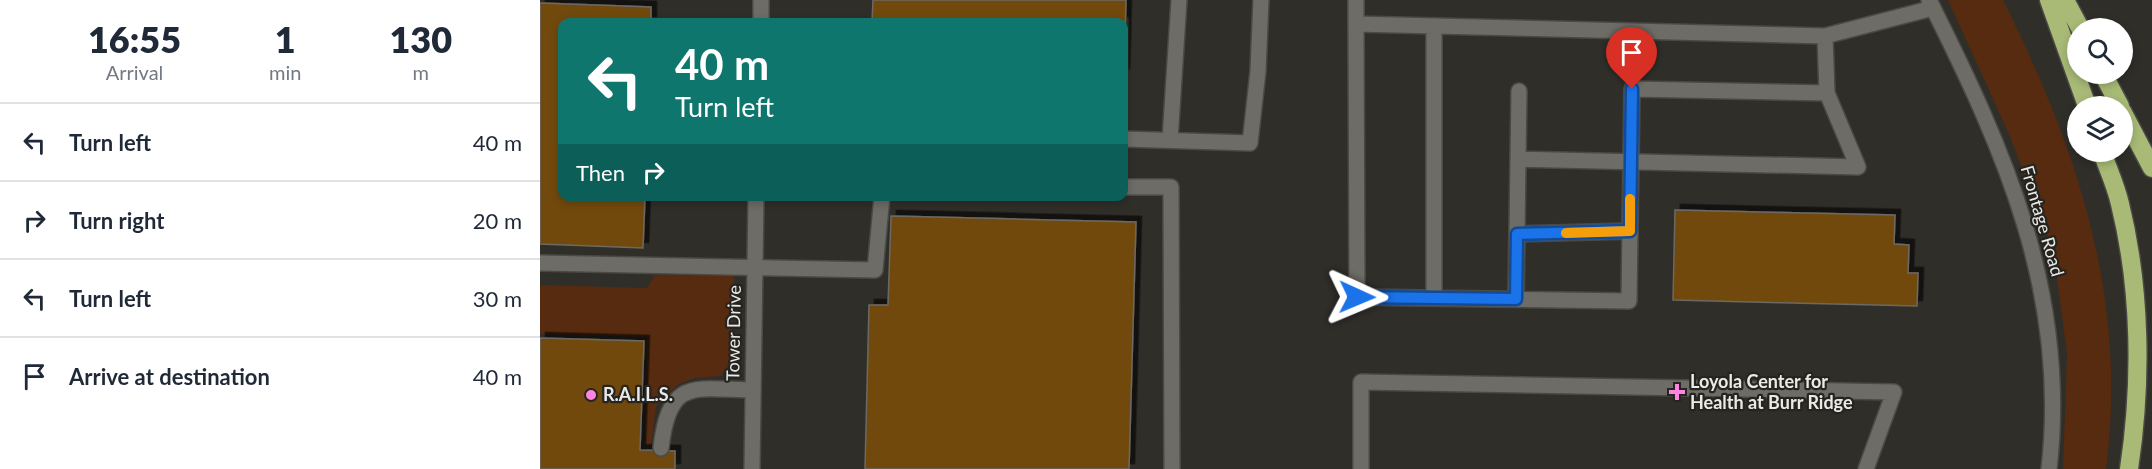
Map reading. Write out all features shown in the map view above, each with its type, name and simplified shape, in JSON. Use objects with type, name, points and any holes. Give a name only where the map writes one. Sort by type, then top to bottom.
[{"type":"highway","points":[[2049,0],[2083,96]]},
{"type":"highway","points":[[2065,0],[2075,18]]},
{"type":"highway","points":[[2133,132],[2152,168]]},
{"type":"highway","points":[[2106,162],[2120,202],[2133,271],[2137,349],[2134,435],[2129,469]]},
{"type":"street","points":[[761,0],[761,18]]},
{"type":"street","points":[[1170,140],[1179,0]]},
{"type":"street","points":[[1128,139],[1250,143],[1258,71],[1261,0]]},
{"type":"street","points":[[1356,0],[1357,297],[1629,301],[1632,89],[1827,93]]},
{"type":"street","points":[[1356,24],[1825,36],[1931,4]]},
{"type":"street","name":"Frontage Road","points":[[1931,4],[2003,158],[2027,227],[2044,299],[2052,374],[2052,443],[2049,469]]},
{"type":"street","points":[[1434,26],[1434,298]]},
{"type":"street","points":[[1518,159],[1858,166],[1827,93],[1825,36]]},
{"type":"street","points":[[1516,299],[1519,91]]},
{"type":"street","points":[[1128,187],[1171,187],[1172,469]]},
{"type":"street","name":"Tower Drive","points":[[752,469],[756,201]]},
{"type":"street","points":[[540,263],[875,270],[882,201]]},
{"type":"street","points":[[1517,234],[1630,231]]},
{"type":"street","points":[[1361,469],[1361,382],[1894,392],[1866,469]]},
{"type":"street","points":[[661,448],[664,420],[678,397],[690,390],[753,390]]},
{"type":"shaded area","points":[[1948,0],[2003,0],[2054,113],[2067,149],[2067,162],[2072,162],[2074,169],[2091,227],[2103,285],[2110,345],[2111,406],[2106,469],[2063,469],[2067,353],[2053,250],[2009,134]]},
{"type":"shaded area","points":[[655,275],[734,276],[731,362],[721,376],[695,378],[679,384],[668,393],[656,407],[651,445],[645,445],[647,337],[540,334],[540,285],[647,288]]},
{"type":"building","points":[[873,0],[1126,0],[1126,18],[872,18]]},
{"type":"building","points":[[540,3],[651,7],[651,18],[558,18],[558,201],[645,201],[643,248],[540,244]]},
{"type":"building","points":[[1675,210],[1895,215],[1894,244],[1909,245],[1908,273],[1918,273],[1917,306],[1673,300]]},
{"type":"building","points":[[891,216],[1136,222],[1129,469],[865,469],[869,305],[888,305]]},
{"type":"building","name":"R.A.I.L.S.","points":[[540,338],[644,341],[640,450],[675,451],[675,469],[540,469]]},
{"type":"slow traffic","points":[[1566,233],[1630,231],[1630,199]]},
{"type":"place","name":"Loyola Center for Health at Burr Ridge","points":[[1677,392]]},
{"type":"place","name":"R.A.I.L.S.","points":[[591,395]]},
{"type":"route","points":[[1357,297],[1516,299],[1517,234],[1630,231],[1632,89]]}]
